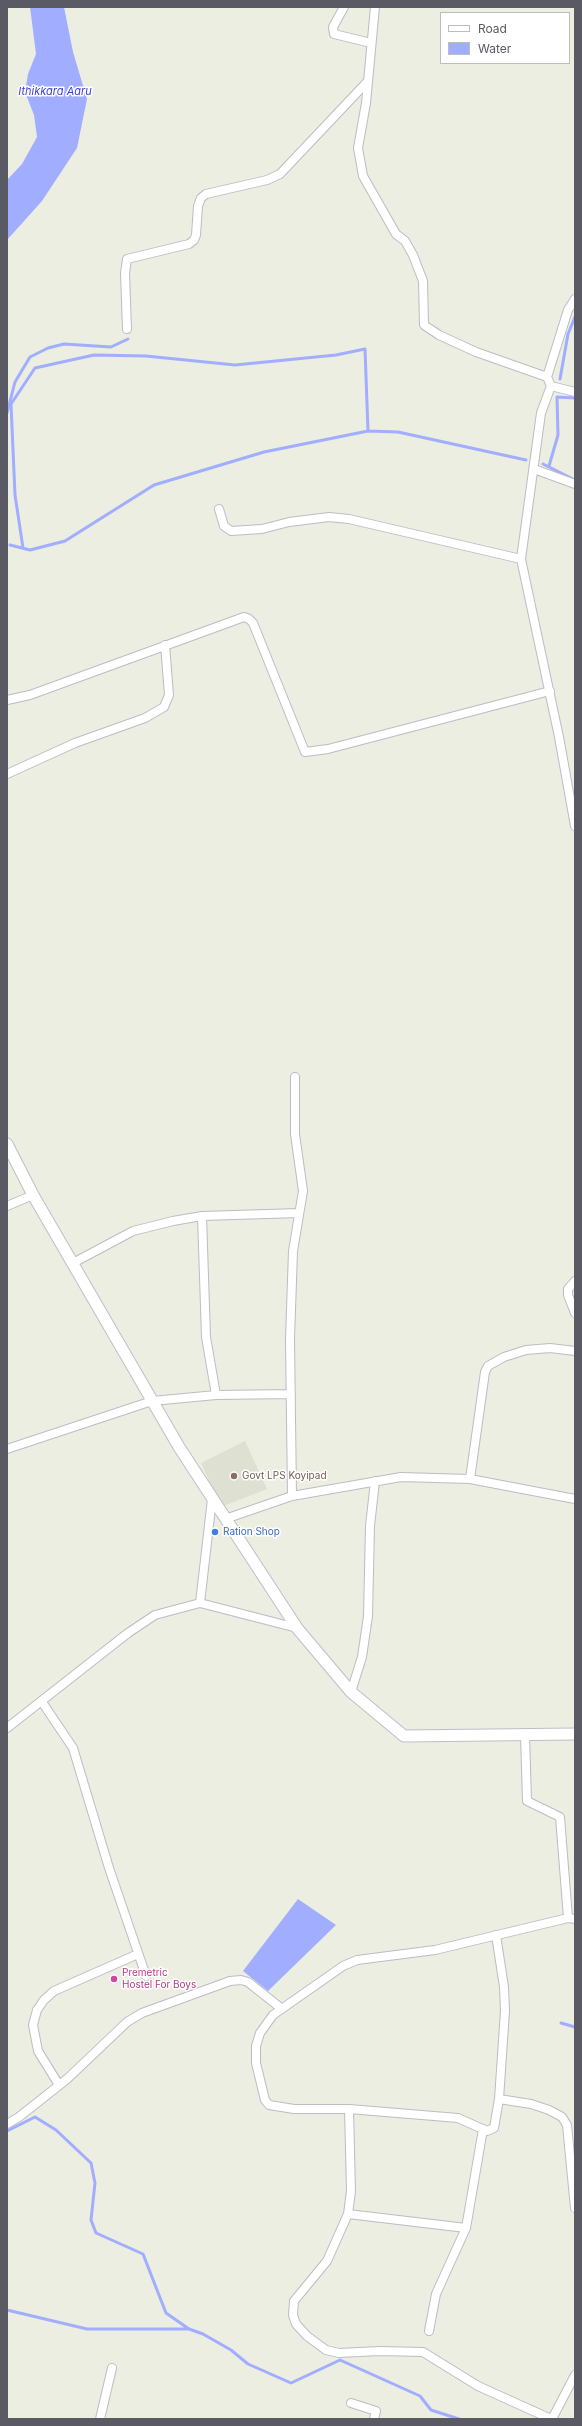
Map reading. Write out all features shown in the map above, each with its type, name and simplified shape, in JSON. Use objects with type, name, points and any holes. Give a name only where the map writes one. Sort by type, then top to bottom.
[{"type":"street","points":[[344,7],[333,27],[334,34],[371,43]]},
{"type":"street","points":[[375,7],[366,103],[358,148],[363,176],[396,234],[405,241],[413,255],[423,282],[424,325],[439,335],[471,349],[547,377]]},
{"type":"street","points":[[127,329],[125,273],[128,259],[189,244],[196,235],[198,206],[201,198],[206,194],[267,180],[280,174],[368,81]]},
{"type":"street","points":[[575,299],[568,310],[547,377],[551,386],[541,413],[521,559],[550,691],[575,826]]},
{"type":"street","points":[[551,386],[575,392]]},
{"type":"street","points":[[534,469],[575,484]]},
{"type":"street","points":[[219,509],[224,526],[231,531],[262,529],[289,522],[328,517],[349,519],[521,559]]},
{"type":"street","points":[[7,700],[30,695],[244,617],[249,619],[305,752],[328,749],[550,691]]},
{"type":"street","points":[[7,774],[75,743],[145,718],[164,707],[169,695],[166,645]]},
{"type":"street","points":[[292,1496],[291,1394],[293,1251],[303,1191],[296,1134],[295,1076]]},
{"type":"street","points":[[7,1144],[33,1195],[178,1448],[297,1628],[351,1692],[404,1736],[525,1736],[575,1734]]},
{"type":"street","points":[[7,1206],[33,1195]]},
{"type":"street","points":[[73,1263],[133,1231],[202,1216],[299,1212]]},
{"type":"street","points":[[202,1216],[206,1337],[216,1395]]},
{"type":"street","points":[[575,1281],[568,1289],[568,1295],[575,1312]]},
{"type":"street","points":[[470,1479],[485,1372],[488,1366],[504,1357],[526,1350],[550,1348],[575,1351]]},
{"type":"street","points":[[7,1449],[152,1401],[216,1395],[291,1394]]},
{"type":"street","points":[[225,1519],[292,1496],[401,1477],[470,1479],[575,1499]]},
{"type":"street","points":[[351,1692],[362,1657],[368,1616],[370,1526],[375,1481]]},
{"type":"street","points":[[200,1603],[212,1499]]},
{"type":"street","points":[[7,1728],[128,1633],[155,1615],[200,1603],[297,1628]]},
{"type":"street","points":[[42,1702],[73,1748],[146,1976]]},
{"type":"street","points":[[496,1935],[504,1988],[499,2099],[494,2128],[487,2131],[458,2118],[349,2109],[277,2108],[269,2105],[265,2100],[256,2063],[256,2046],[266,2023],[282,2009],[344,1966],[357,1960],[435,1950],[496,1935],[572,1918],[560,1817],[527,1801],[525,1736]]},
{"type":"street","points":[[59,2085],[38,2051],[33,2025],[36,2010],[54,1991],[138,1954]]},
{"type":"street","points":[[7,2124],[19,2118],[59,2085],[127,2022],[142,2013],[230,1981],[241,1980],[248,1982],[282,2009]]},
{"type":"street","points":[[499,2099],[531,2104],[562,2117],[569,2132],[575,2207]]},
{"type":"street","points":[[349,2109],[351,2190],[348,2214],[327,2261],[294,2301],[293,2315],[296,2324],[307,2336],[326,2350],[338,2354],[380,2351],[423,2352],[478,2386],[551,2419],[575,2375]]},
{"type":"street","points":[[429,2331],[436,2294],[466,2228],[483,2129]]},
{"type":"street","points":[[348,2214],[466,2228]]},
{"type":"street","points":[[100,2419],[112,2368]]},
{"type":"street","points":[[351,2402],[376,2411],[374,2419]]},
{"type":"shaded area","name":"Govt LPS Koyipad","points":[[245,1441],[267,1489],[221,1507],[201,1463]]},
{"type":"water","name":"Ithikkara Aaru","points":[[30,7],[64,7],[73,52],[87,99],[77,148],[42,201],[7,240],[7,180],[22,164],[37,137],[34,115],[25,92],[28,74],[36,54]]},
{"type":"water","points":[[298,1899],[336,1925],[268,1991],[243,1971]]},
{"type":"waterway","points":[[560,379],[568,334],[575,317]]},
{"type":"waterway","points":[[7,413],[15,382],[30,357],[48,348],[64,344],[111,347],[128,339]]},
{"type":"waterway","points":[[23,548],[15,495],[11,404],[35,368],[94,355],[146,356],[235,365],[336,355],[365,349],[368,431]]},
{"type":"waterway","points":[[549,466],[558,435],[557,397],[575,398]]},
{"type":"waterway","points":[[10,545],[30,550],[65,541],[154,485],[264,452],[368,431],[398,432],[526,460]]},
{"type":"waterway","points":[[543,464],[575,480]]},
{"type":"waterway","points":[[561,2023],[575,2027]]},
{"type":"waterway","points":[[7,2131],[35,2117],[56,2130],[91,2163],[95,2183],[91,2220],[96,2233],[143,2254],[166,2313],[189,2329],[203,2334],[231,2350],[248,2364],[291,2383],[340,2360],[420,2396],[431,2410],[459,2419]]},
{"type":"waterway","points":[[7,2310],[87,2329],[189,2329]]},
{"type":"place","name":"Govt LPS Koyipad","points":[[234,1476]]},
{"type":"place","name":"Ration Shop","points":[[215,1532]]},
{"type":"place","name":"Premetric Hostel For Boys","points":[[114,1979]]}]
